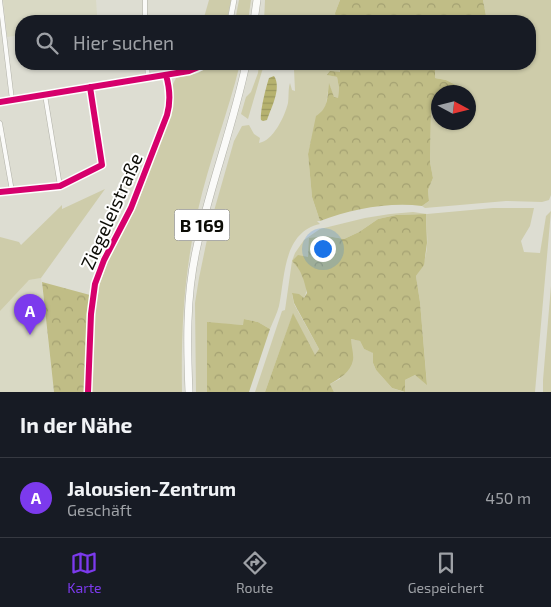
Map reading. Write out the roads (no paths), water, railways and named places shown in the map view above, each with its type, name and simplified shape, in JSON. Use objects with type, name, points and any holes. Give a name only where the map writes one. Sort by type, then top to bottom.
[{"type":"highway","points":[[255,15],[257,0]]},
{"type":"highway","name":"B 169","points":[[188,392],[189,302],[196,254],[244,70]]},
{"type":"street","points":[[0,0],[12,100]]},
{"type":"street","points":[[145,0],[145,15]]},
{"type":"street","points":[[231,15],[234,0]]},
{"type":"street","points":[[0,49],[6,49]]},
{"type":"street","points":[[147,70],[148,78]]},
{"type":"street","points":[[0,102],[191,70]]},
{"type":"street","name":"Ziegeleistraße","points":[[88,392],[91,314],[95,284],[104,260],[131,208],[167,115],[170,89],[166,75]]},
{"type":"street","points":[[0,192],[60,186],[102,165],[90,87]]},
{"type":"street","points":[[45,95],[60,186]]},
{"type":"street","points":[[0,123],[12,191]]},
{"type":"place","name":"Jalousien-Zentrum","points":[[30,335]]}]
